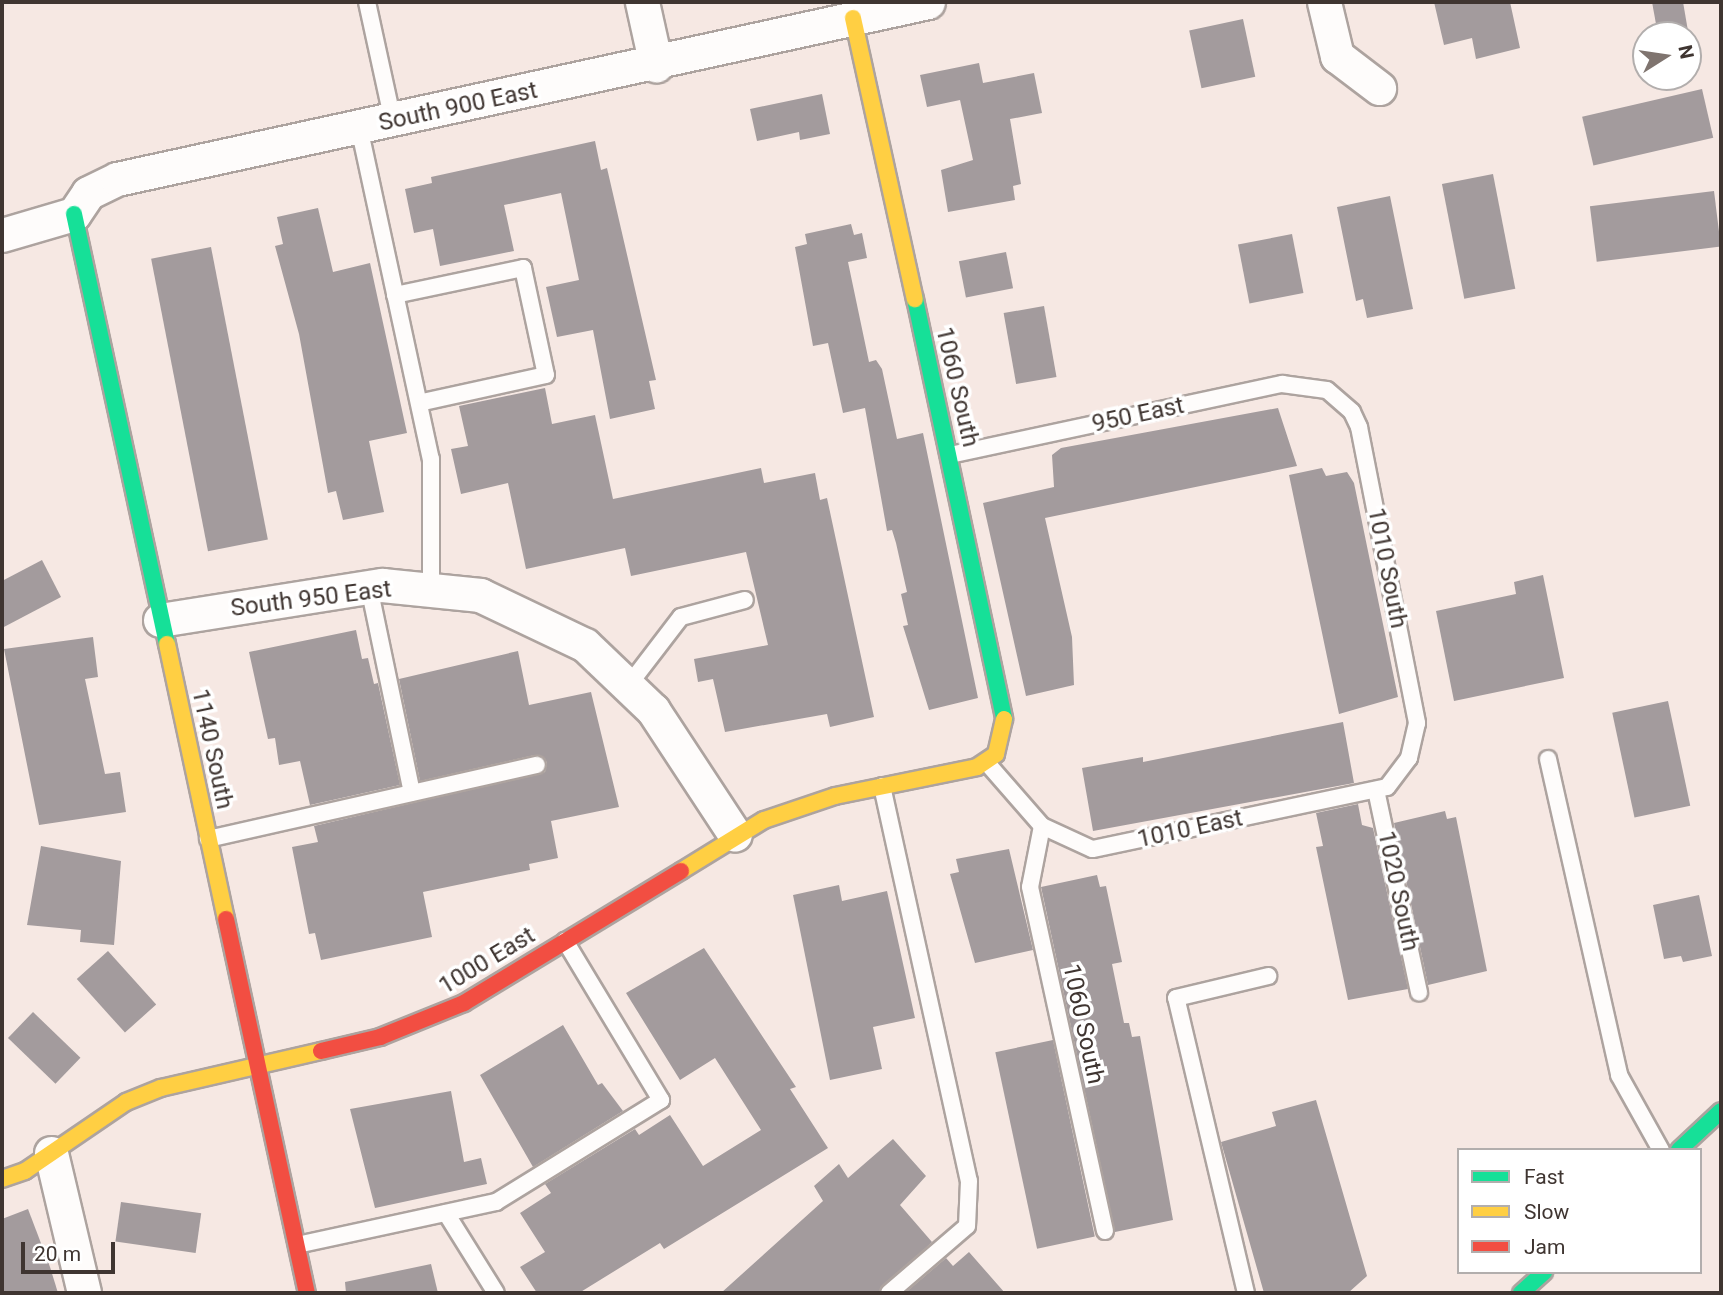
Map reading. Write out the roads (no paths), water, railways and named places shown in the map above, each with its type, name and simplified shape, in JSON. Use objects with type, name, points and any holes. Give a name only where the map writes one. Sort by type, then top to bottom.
[{"type":"street","points":[[642,2],[656,65]]},
{"type":"street","name":"South 900 East","points":[[74,214],[88,193],[117,179],[656,65],[928,2]]},
{"type":"street","points":[[1324,2],[1337,56],[1379,88]]},
{"type":"street","name":"1060 South","points":[[853,18],[950,454],[1005,727],[996,754],[987,762]]},
{"type":"street","points":[[2,235],[74,214]]},
{"type":"street","name":"1140 South","points":[[74,214],[307,1293]]},
{"type":"street","name":"South 950 East","points":[[160,620],[369,587],[480,595],[585,645],[653,710],[735,835]]},
{"type":"street","name":"1000 East","points":[[2,1179],[51,1153],[126,1102],[257,1064],[421,1024],[565,941],[735,835],[800,806],[987,762]]},
{"type":"street","points":[[1681,1148],[1721,1111]]},
{"type":"street","points":[[51,1153],[84,1293]]},
{"type":"street","points":[[1521,1293],[1542,1274]]},
{"type":"lane","points":[[367,2],[393,121]]},
{"type":"lane","points":[[359,127],[419,402],[433,498],[431,590]]},
{"type":"lane","points":[[396,295],[523,268],[546,375],[419,402]]},
{"type":"lane","name":"950 East","points":[[950,454],[1282,384],[1327,390]]},
{"type":"lane","name":"1010 South","points":[[1327,390],[1352,412],[1359,427],[1417,723],[1409,758]]},
{"type":"lane","points":[[369,587],[412,793]]},
{"type":"lane","points":[[628,686],[681,617],[745,600]]},
{"type":"lane","name":"1010 East","points":[[987,762],[1042,826],[1092,849],[1387,787],[1409,758]]},
{"type":"lane","points":[[1548,759],[1619,1075],[1660,1148]]},
{"type":"lane","points":[[208,839],[537,765]]},
{"type":"lane","points":[[882,786],[969,1181],[967,1226],[889,1293]]},
{"type":"lane","name":"1020 South","points":[[1376,790],[1419,992]]},
{"type":"lane","name":"1060 South","points":[[1042,826],[1030,887],[1105,1231]]},
{"type":"lane","points":[[296,1245],[496,1202],[661,1100],[565,941]]},
{"type":"lane","points":[[1246,1293],[1176,998],[1268,976]]},
{"type":"lane","points":[[446,1213],[496,1293]]}]
